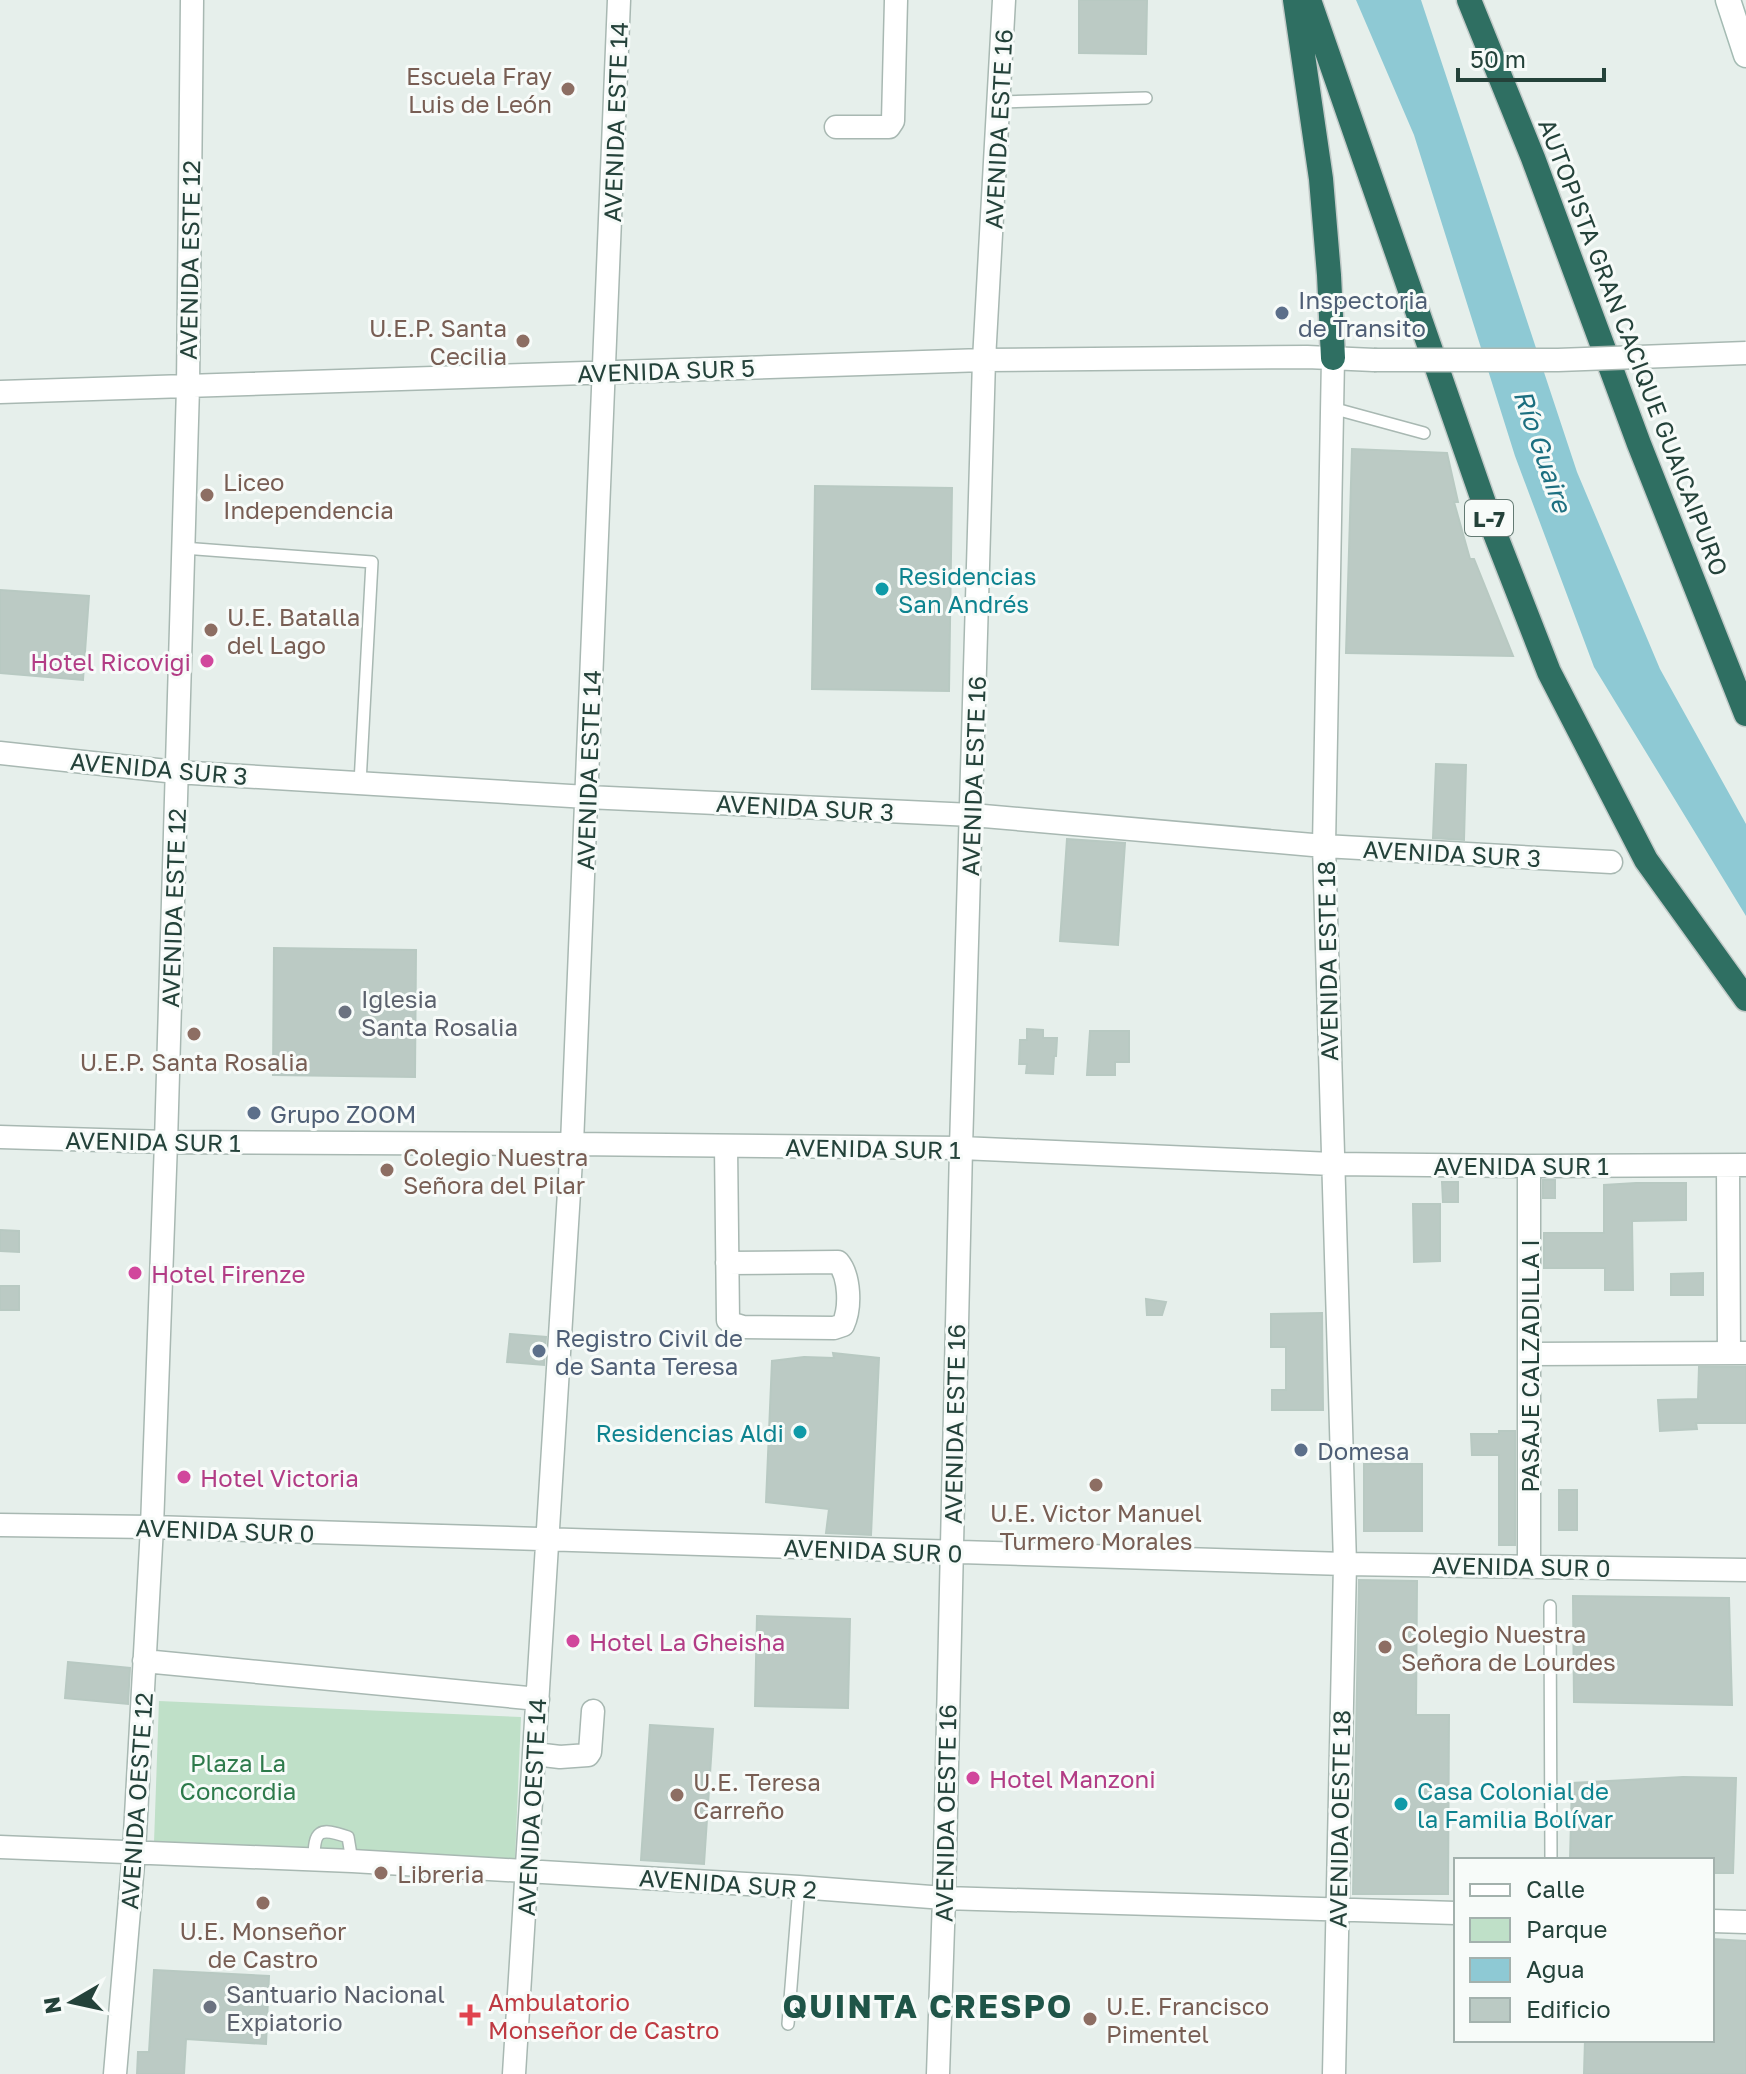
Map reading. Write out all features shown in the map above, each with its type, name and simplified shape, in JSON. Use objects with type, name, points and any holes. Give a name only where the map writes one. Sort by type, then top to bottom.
[{"type":"highway","points":[[1295,0],[1321,179],[1333,358]]},
{"type":"highway","name":"L-7","points":[[1309,0],[1492,526],[1549,672],[1646,860],[1746,999]]},
{"type":"highway","name":"AUTOPISTA GRAN CACIQUE GUAICAIPURO","points":[[1469,0],[1533,158],[1639,444],[1746,714]]},
{"type":"main road","points":[[1728,0],[1746,55]]},
{"type":"street","name":"AVENIDA ESTE 12","points":[[152,1527],[188,387],[192,0]]},
{"type":"street","name":"AVENIDA ESTE 14","points":[[547,1539],[572,1144],[619,0]]},
{"type":"street","points":[[836,127],[889,127],[893,121],[896,0]]},
{"type":"street","name":"AVENIDA ESTE 16","points":[[951,1553],[984,360],[1004,0]]},
{"type":"street","name":"AVENIDA SUR 5","points":[[0,392],[984,360],[1558,360],[1746,353]]},
{"type":"street","name":"AVENIDA ESTE 18","points":[[1333,358],[1324,846],[1345,1564]]},
{"type":"street","name":"AVENIDA SUR 3","points":[[0,753],[176,772],[587,797],[972,815],[1324,846],[1611,862]]},
{"type":"street","name":"AVENIDA SUR 1","points":[[0,1137],[166,1142],[961,1148],[1332,1164],[1737,1165]]},
{"type":"street","points":[[726,1146],[727,1263],[728,1320],[743,1327],[834,1328],[843,1325],[848,1316],[845,1269],[838,1262],[727,1263]]},
{"type":"street","points":[[1530,1354],[1738,1353],[1737,1165]]},
{"type":"street","name":"PASAJE CALZADILLA I","points":[[1529,1166],[1529,1566]]},
{"type":"street","name":"AVENIDA SUR 0","points":[[0,1525],[152,1527],[1345,1564],[1746,1570]]},
{"type":"street","name":"AVENIDA OESTE 12","points":[[115,2074],[134,1852],[152,1527]]},
{"type":"street","name":"AVENIDA OESTE 14","points":[[514,2074],[547,1539]]},
{"type":"street","name":"AVENIDA OESTE 16","points":[[938,2074],[951,1553]]},
{"type":"street","name":"AVENIDA OESTE 18","points":[[1334,2074],[1345,1564]]},
{"type":"street","points":[[144,1661],[538,1699]]},
{"type":"street","points":[[535,1754],[560,1757],[588,1755],[593,1711]]},
{"type":"street","name":"AVENIDA SUR 2","points":[[0,1847],[352,1861],[944,1898],[1454,1913]]},
{"type":"street","points":[[1714,1921],[1746,1922]]},
{"type":"lane","points":[[1000,102],[1146,98]]},
{"type":"lane","points":[[1332,408],[1424,433]]},
{"type":"lane","points":[[183,548],[372,562],[360,783]]},
{"type":"lane","points":[[1550,1606],[1551,1858]]},
{"type":"lane","points":[[788,2024],[799,1887]]},
{"type":"green space","name":"Plaza La Concordia","points":[[159,1701],[521,1717],[515,1859],[154,1843]]},
{"type":"water","name":"Río Guaire","points":[[1356,0],[1421,0],[1577,472],[1660,669],[1746,824],[1746,916],[1594,667],[1515,456],[1414,135]]},
{"type":"building","points":[[1079,0],[1147,0],[1146,54],[1079,53]]},
{"type":"building","points":[[1352,449],[1447,453],[1458,502],[1454,502],[1470,559],[1474,559],[1513,656],[1346,653]]},
{"type":"building","name":"Residencias San Andrés","points":[[815,486],[952,488],[949,691],[812,689]]},
{"type":"building","points":[[0,590],[89,596],[83,680],[0,673]]},
{"type":"building","points":[[1436,764],[1466,765],[1464,840],[1433,838]]},
{"type":"building","points":[[1067,839],[1125,843],[1118,945],[1060,941]]},
{"type":"building","name":"Iglesia Santa Rosalia","points":[[274,948],[416,950],[415,1077],[273,1075]]},
{"type":"building","points":[[1027,1029],[1043,1030],[1043,1038],[1057,1038],[1053,1074],[1026,1073],[1027,1064],[1019,1064],[1020,1040],[1027,1040]]},
{"type":"building","points":[[1090,1031],[1129,1031],[1129,1062],[1115,1062],[1115,1075],[1087,1075]]},
{"type":"building","points":[[1543,1180],[1555,1180],[1555,1198],[1543,1198]]},
{"type":"building","points":[[1442,1182],[1458,1182],[1458,1202],[1443,1202]]},
{"type":"building","points":[[1686,1183],[1686,1220],[1632,1221],[1633,1290],[1605,1290],[1605,1268],[1544,1268],[1544,1233],[1604,1233],[1604,1185]]},
{"type":"building","points":[[1413,1204],[1440,1204],[1440,1261],[1414,1262]]},
{"type":"building","points":[[0,1230],[19,1231],[19,1252],[0,1251]]},
{"type":"building","points":[[1703,1273],[1703,1295],[1671,1295],[1671,1274]]},
{"type":"building","points":[[0,1286],[19,1286],[19,1310],[0,1310]]},
{"type":"building","points":[[1146,1299],[1166,1302],[1162,1315],[1147,1315]]},
{"type":"building","points":[[1322,1313],[1323,1410],[1272,1410],[1272,1390],[1286,1390],[1286,1347],[1271,1347],[1271,1314]]},
{"type":"building","points":[[510,1334],[546,1337],[544,1365],[507,1362]]},
{"type":"building","points":[[833,1353],[879,1358],[871,1535],[826,1533],[829,1509],[766,1502],[772,1361],[804,1357],[834,1358]]},
{"type":"building","points":[[1699,1367],[1746,1367],[1746,1423],[1696,1423],[1697,1429],[1660,1431],[1658,1400],[1698,1399]]},
{"type":"building","points":[[1499,1431],[1515,1431],[1515,1545],[1499,1545],[1499,1455],[1472,1455],[1471,1434],[1499,1434]]},
{"type":"building","points":[[1364,1464],[1422,1464],[1422,1531],[1364,1531]]},
{"type":"building","points":[[1559,1490],[1577,1490],[1577,1530],[1559,1530]]},
{"type":"building","name":"Casa Colonial de la Familia Bolívar","points":[[1359,1580],[1417,1581],[1416,1715],[1449,1715],[1448,1894],[1353,1894]]},
{"type":"building","points":[[1573,1596],[1729,1598],[1732,1705],[1574,1702]]},
{"type":"building","points":[[757,1616],[850,1619],[848,1708],[755,1706]]},
{"type":"building","points":[[68,1662],[130,1668],[128,1704],[65,1698]]},
{"type":"building","name":"U.E. Teresa Carreño","points":[[650,1725],[713,1729],[704,1864],[641,1860]]},
{"type":"building","points":[[1683,1777],[1736,1778],[1733,1873],[1714,1873],[1714,1858],[1570,1858],[1572,1783]]},
{"type":"building","points":[[1714,1939],[1746,1941],[1746,2074],[1584,2074],[1585,2042],[1714,2042]]},
{"type":"building","name":"Santuario Nacional Expiatorio","points":[[154,1970],[269,1976],[266,2044],[186,2039],[184,2074],[137,2074],[138,2052],[149,2052]]},
{"type":"place","name":"Escuela Fray Luis de León","points":[[568,89]]},
{"type":"place","name":"Inspectoria de Transito","points":[[1282,313]]},
{"type":"place","name":"U.E.P. Santa Cecilia","points":[[523,341]]},
{"type":"place","name":"Liceo Independencia","points":[[207,495]]},
{"type":"place","name":"Residencias San Andrés","points":[[882,589]]},
{"type":"place","name":"U.E. Batalla del Lago","points":[[211,630]]},
{"type":"place","name":"Hotel Ricovigi","points":[[207,661]]},
{"type":"place","name":"Iglesia Santa Rosalia","points":[[345,1012]]},
{"type":"place","name":"U.E.P. Santa Rosalia","points":[[194,1034]]},
{"type":"place","name":"Grupo ZOOM","points":[[254,1113]]},
{"type":"place","name":"Colegio Nuestra Señora del Pilar","points":[[387,1170]]},
{"type":"place","name":"Hotel Firenze","points":[[135,1273]]},
{"type":"place","name":"Registro Civil de de Santa Teresa","points":[[539,1351]]},
{"type":"place","name":"Residencias Aldi","points":[[800,1432]]},
{"type":"place","name":"Domesa","points":[[1301,1450]]},
{"type":"place","name":"Hotel Victoria","points":[[184,1477]]},
{"type":"place","name":"U.E. Victor Manuel Turmero Morales","points":[[1096,1485]]},
{"type":"place","name":"Hotel La Gheisha","points":[[573,1641]]},
{"type":"place","name":"Colegio Nuestra Señora de Lourdes","points":[[1385,1647]]},
{"type":"place","name":"Hotel Manzoni","points":[[973,1778]]},
{"type":"place","name":"U.E. Teresa Carreño","points":[[677,1795]]},
{"type":"place","name":"Casa Colonial de la Familia Bolívar","points":[[1401,1804]]},
{"type":"place","name":"Libreria","points":[[381,1873]]},
{"type":"place","name":"U.E. Monseñor de Castro","points":[[263,1903]]},
{"type":"place","name":"Santuario Nacional Expiatorio","points":[[210,2007]]},
{"type":"place","name":"Ambulatorio Monseñor de Castro","points":[[470,2015]]},
{"type":"place","name":"U.E. Francisco Pimentel","points":[[1090,2019]]},
{"type":"district","name":"QUINTA CRESPO","points":[[928,2006]]}]
